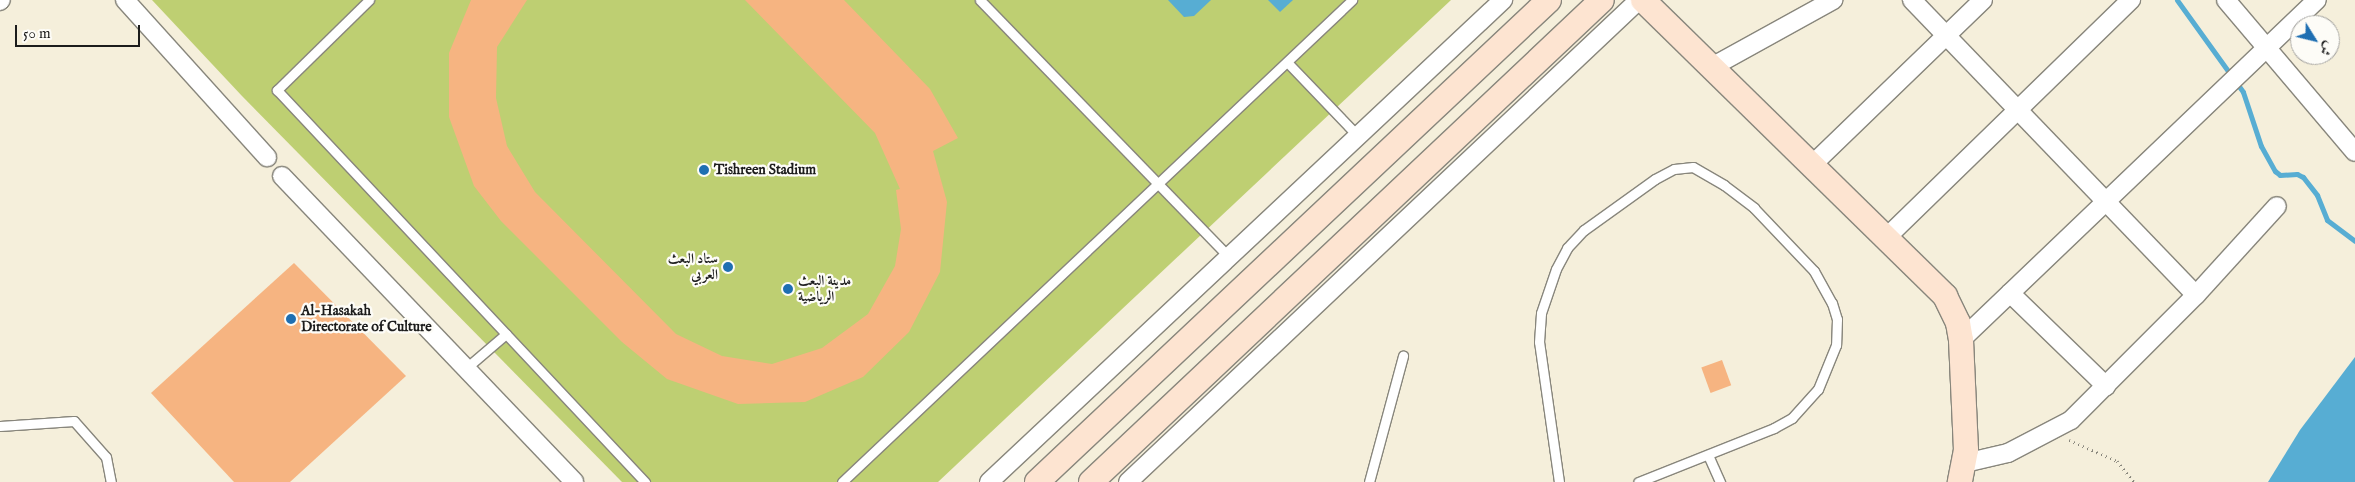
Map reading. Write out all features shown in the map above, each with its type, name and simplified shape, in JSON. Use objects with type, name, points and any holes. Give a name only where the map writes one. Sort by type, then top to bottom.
[{"type":"main road","points":[[1037,482],[1549,0]]},
{"type":"main road","points":[[1091,482],[1602,0]]},
{"type":"main road","points":[[1643,0],[1710,68],[1945,296],[1958,323],[1961,340],[1966,435],[1963,473]]},
{"type":"street","points":[[125,0],[267,156]]},
{"type":"street","points":[[989,482],[1503,0]]},
{"type":"street","points":[[1128,482],[1639,0]]},
{"type":"street","points":[[1710,68],[1833,0]]},
{"type":"street","points":[[1912,0],[2196,295]]},
{"type":"street","points":[[1810,166],[1947,38],[1983,0]]},
{"type":"street","points":[[1886,238],[2017,108],[2130,0]]},
{"type":"street","points":[[2226,0],[2268,46],[2355,152]]},
{"type":"street","points":[[1961,340],[2317,0]]},
{"type":"street","points":[[282,176],[574,482]]},
{"type":"street","points":[[1963,473],[2008,454],[2056,430],[2071,420],[2196,295],[2277,206]]},
{"type":"street","points":[[2010,293],[2106,386]]},
{"type":"lane","points":[[369,0],[277,90],[645,482]]},
{"type":"lane","points":[[980,0],[1229,257]]},
{"type":"lane","points":[[842,482],[1352,0]]},
{"type":"lane","points":[[1287,62],[1358,136]]},
{"type":"lane","points":[[1559,482],[1539,334],[1541,313],[1556,269],[1567,248],[1584,230],[1656,179],[1684,166],[1702,170],[1724,185],[1785,238],[1823,286],[1832,303],[1837,324],[1836,344],[1826,375],[1802,409],[1774,428],[1638,482]]},
{"type":"lane","points":[[465,369],[506,334]]},
{"type":"lane","points":[[1369,482],[1403,356]]},
{"type":"lane","points":[[0,426],[74,421],[106,457],[111,482]]},
{"type":"lane","points":[[1708,454],[1720,482]]},
{"type":"path","points":[[2056,430],[2066,439],[2117,461],[2134,482]]},
{"type":"green space","name":"مدينة البعث الرياضية","points":[[152,0],[1451,0],[938,482],[622,482],[242,96]]},
{"type":"water","points":[[1168,0],[1211,0],[1194,16],[1184,17]]},
{"type":"water","points":[[1268,0],[1293,0],[1280,12]]},
{"type":"water","points":[[2355,357],[2355,482],[2268,482],[2300,430]]},
{"type":"building","points":[[471,0],[527,0],[497,47],[496,98],[507,146],[535,192],[676,334],[722,356],[772,364],[822,348],[868,314],[895,266],[901,229],[896,190],[900,189],[875,133],[745,0],[844,0],[930,89],[958,138],[933,151],[947,202],[940,272],[909,332],[863,377],[805,402],[738,404],[667,379],[622,342],[501,221],[474,186],[449,117],[449,53]]},
{"type":"building","name":"Al-Hasakah Directorate of Culture","points":[[294,263],[406,376],[290,482],[234,482],[151,393]]},
{"type":"building","points":[[1722,360],[1731,385],[1711,393],[1701,368]]},
{"type":"waterway","points":[[2177,0],[2243,92],[2261,146],[2275,171],[2280,175],[2297,174],[2303,177],[2317,195],[2327,220],[2355,241]]},
{"type":"place","name":"Tishreen Stadium","points":[[704,170]]},
{"type":"place","name":"ستاد البعث العربي","points":[[728,267]]},
{"type":"place","name":"مدينة البعث الرياضية","points":[[788,289]]},
{"type":"place","name":"Al-Hasakah Directorate of Culture","points":[[291,319]]}]
